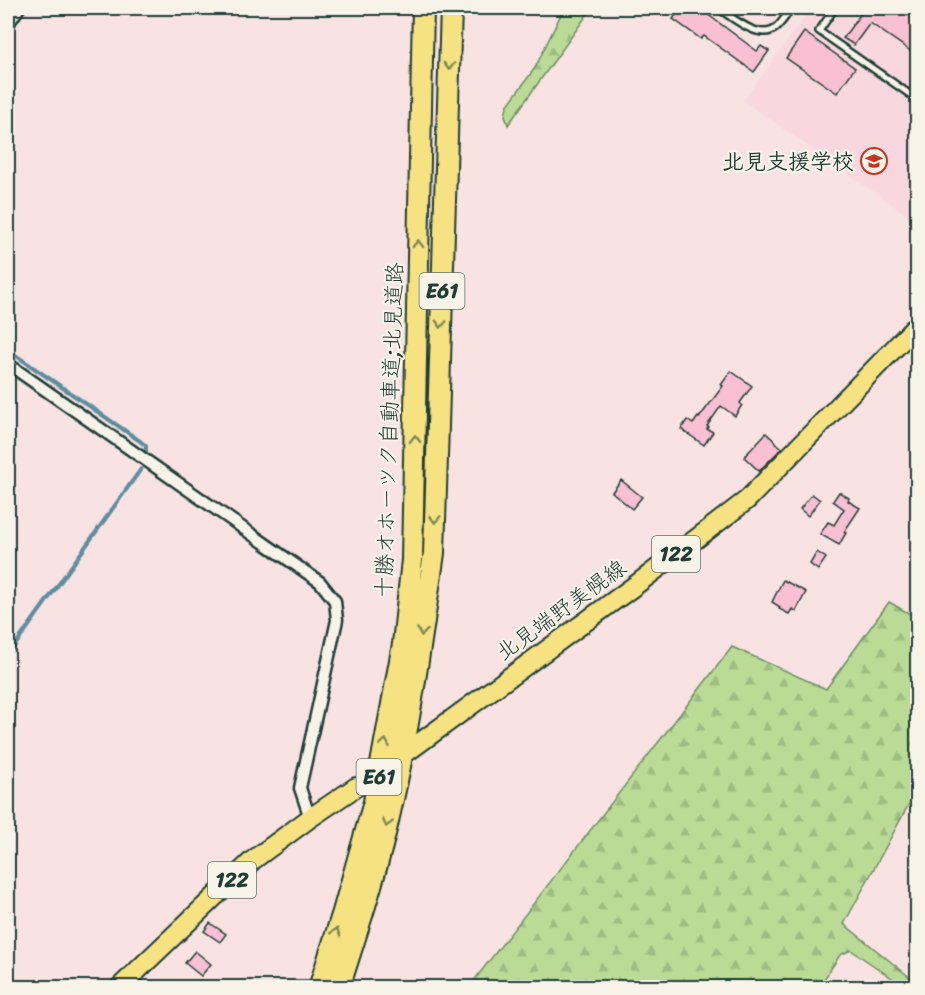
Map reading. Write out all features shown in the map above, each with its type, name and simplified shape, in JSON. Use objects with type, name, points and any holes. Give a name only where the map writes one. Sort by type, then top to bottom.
[{"type":"highway","name":"十勝オホーツク自動車道;北見道路","points":[[319,987],[374,802],[403,644],[412,560],[423,8]]},
{"type":"highway","name":"十勝オホーツク自動車道;北見道路","points":[[339,987],[363,915],[391,808],[409,716],[431,574],[434,541],[451,8]]},
{"type":"main road","name":"北見端野美幌線","points":[[407,752],[637,584],[747,500],[918,324]]},
{"type":"main road","name":"122","points":[[119,987],[253,860],[356,787]]},
{"type":"street","points":[[8,24],[19,8]]},
{"type":"street","points":[[8,364],[320,582],[335,601],[337,620],[300,788],[310,818]]},
{"type":"lane","points":[[718,8],[750,30],[764,32],[776,29],[792,8]]},
{"type":"lane","points":[[836,8],[819,31],[918,100]]},
{"type":"shaded area","name":"北見支援学校","points":[[811,8],[917,8],[917,222],[743,101]]},
{"type":"green space","points":[[561,8],[592,8],[508,125],[505,116],[507,106],[535,68],[562,12]]},
{"type":"green space","points":[[889,602],[917,618],[917,789],[844,924],[917,983],[917,987],[905,987],[851,950],[840,955],[819,987],[469,987],[732,647],[826,689]]},
{"type":"building","points":[[681,8],[699,8],[757,51],[761,46],[769,51],[754,72],[704,36],[701,39],[673,19]]},
{"type":"building","points":[[865,8],[904,8],[899,13],[918,16],[918,56],[870,23],[854,45],[843,38]]},
{"type":"building","points":[[804,32],[855,68],[837,93],[786,58]]},
{"type":"building","points":[[731,371],[752,386],[740,403],[742,405],[735,416],[721,406],[707,426],[709,427],[707,429],[713,432],[704,445],[681,429],[687,420],[693,424],[699,418],[723,386],[721,385]]},
{"type":"building","points":[[766,433],[782,448],[759,471],[744,457]]},
{"type":"building","points":[[621,480],[642,497],[632,509],[612,492]]},
{"type":"building","points":[[839,492],[860,508],[844,532],[846,533],[839,545],[820,534],[828,522],[834,525],[844,509],[833,501]]},
{"type":"building","points":[[812,494],[820,500],[808,516],[800,509]]},
{"type":"building","points":[[817,552],[826,558],[818,570],[810,564]]},
{"type":"building","points":[[783,580],[806,592],[796,611],[792,609],[789,614],[772,602]]},
{"type":"building","points":[[210,923],[226,934],[220,942],[204,931]]},
{"type":"building","points":[[195,951],[211,964],[201,976],[185,963]]},
{"type":"waterway","points":[[8,350],[140,441],[146,446],[146,453]]},
{"type":"waterway","points":[[8,655],[141,469]]},
{"type":"place","name":"北見支援学校","points":[[874,161]]}]
